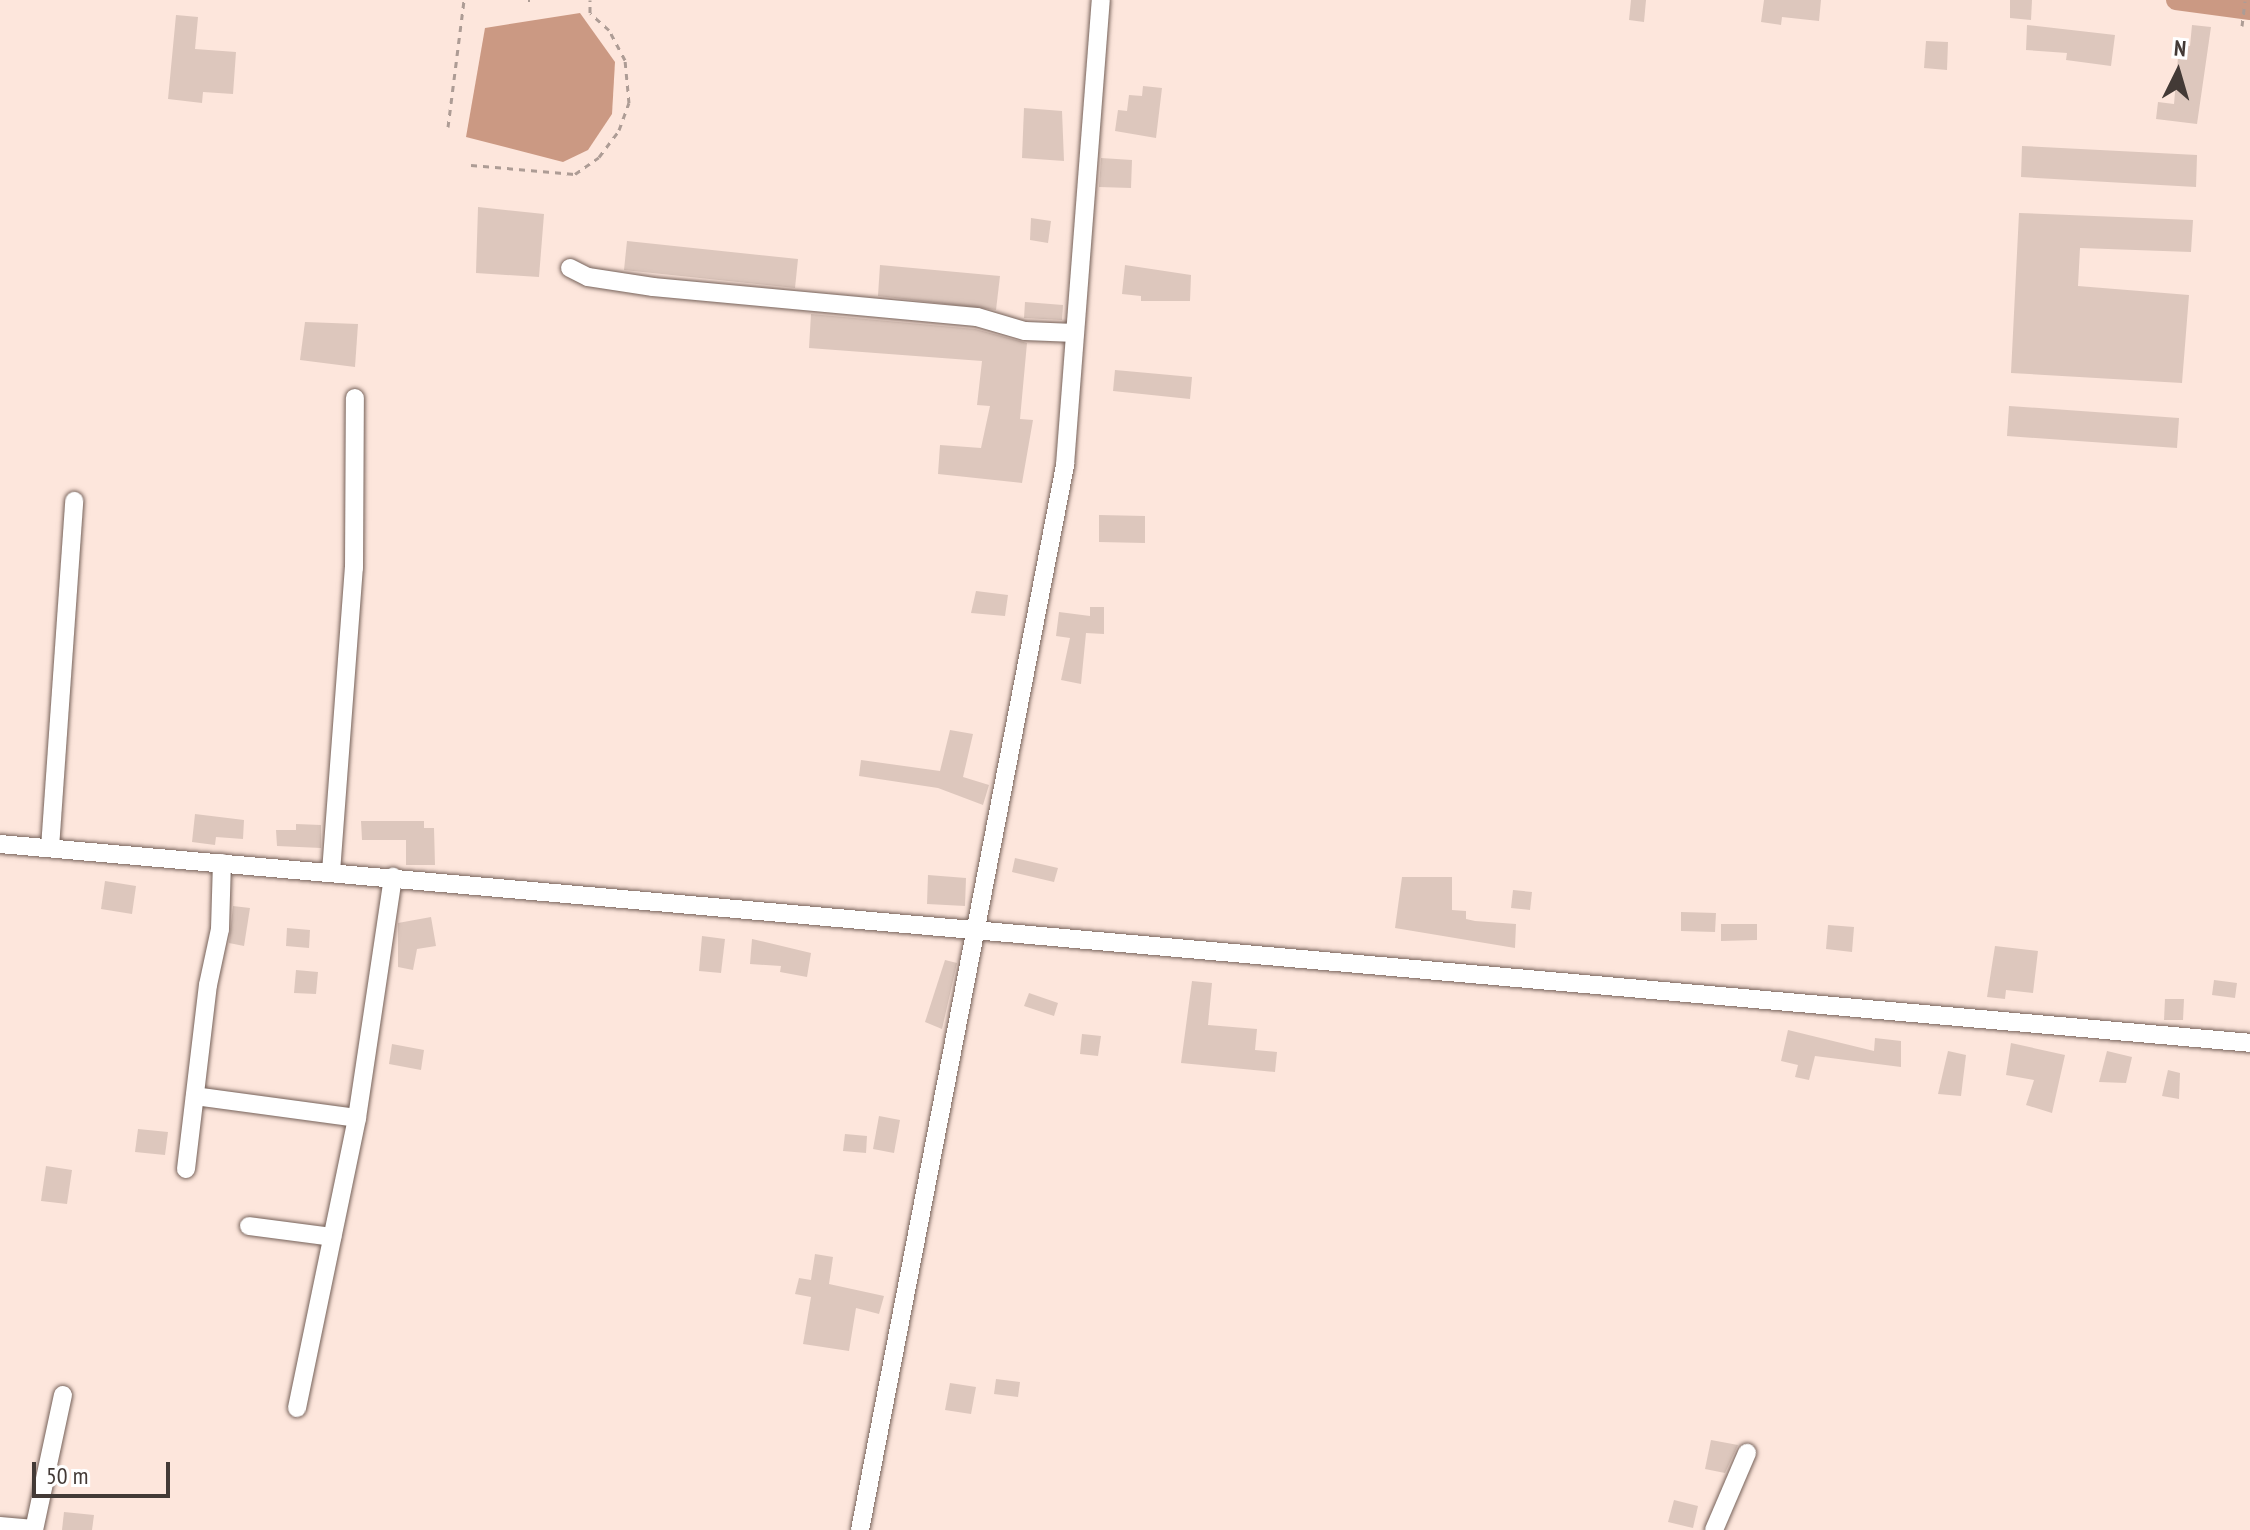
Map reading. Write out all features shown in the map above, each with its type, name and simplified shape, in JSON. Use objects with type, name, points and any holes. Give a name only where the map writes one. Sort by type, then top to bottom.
[{"type":"street","points":[[860,1530],[1065,465],[1101,0]]},
{"type":"street","points":[[570,268],[588,277],[653,287],[977,317],[1025,331],[1075,333]]},
{"type":"street","points":[[331,872],[354,568],[355,398]]},
{"type":"street","points":[[50,848],[74,501]]},
{"type":"street","points":[[0,844],[978,927],[2250,1043]]},
{"type":"street","points":[[186,1169],[220,929],[222,863]]},
{"type":"street","points":[[297,1408],[357,1118],[393,877]]},
{"type":"street","points":[[195,1096],[357,1118]]},
{"type":"street","points":[[249,1226],[332,1237]]},
{"type":"street","points":[[0,1526],[34,1529],[63,1395]]},
{"type":"street","points":[[1714,1530],[1747,1453]]},
{"type":"path","points":[[448,127],[464,0]]},
{"type":"path","points":[[471,165],[575,174],[599,157],[619,130],[629,103],[625,60],[609,30],[590,13],[590,0]]},
{"type":"path","points":[[2242,26],[2245,1]]},
{"type":"shaded area","points":[[580,13],[615,62],[612,114],[588,150],[563,162],[466,137],[485,28]]},
{"type":"building","points":[[1631,0],[1646,0],[1644,22],[1629,20]]},
{"type":"building","points":[[1764,0],[1821,0],[1819,21],[1782,17],[1781,25],[1761,22]]},
{"type":"building","points":[[2010,0],[2032,0],[2031,20],[2010,18]]},
{"type":"building","points":[[176,15],[198,17],[195,49],[236,52],[233,94],[203,92],[202,103],[168,99]]},
{"type":"building","points":[[2027,25],[2115,35],[2111,66],[2066,60],[2067,53],[2026,50]]},
{"type":"building","points":[[2192,25],[2211,27],[2197,124],[2156,119],[2158,102],[2174,104],[2179,45],[2190,46]]},
{"type":"building","points":[[1926,41],[1948,42],[1947,70],[1924,68]]},
{"type":"building","points":[[1143,86],[1162,88],[1156,138],[1115,131],[1118,110],[1127,111],[1129,95],[1142,96]]},
{"type":"building","points":[[1024,108],[1062,111],[1064,161],[1022,158]]},
{"type":"building","points":[[2022,146],[2197,155],[2196,187],[2021,177]]},
{"type":"building","points":[[1101,158],[1132,160],[1131,188],[1099,187]]},
{"type":"building","points":[[478,207],[544,214],[539,277],[476,273]]},
{"type":"building","points":[[2019,213],[2193,220],[2191,252],[2080,248],[2078,286],[2189,295],[2182,383],[2011,373]]},
{"type":"building","points":[[1031,218],[1051,221],[1048,243],[1030,240]]},
{"type":"building","points":[[627,241],[798,259],[795,288],[624,270]]},
{"type":"building","points":[[880,265],[1000,276],[996,310],[878,296]]},
{"type":"building","points":[[1125,265],[1191,275],[1190,301],[1141,301],[1141,296],[1122,294]]},
{"type":"building","points":[[1025,302],[1063,305],[1062,320],[1024,318]]},
{"type":"building","points":[[811,314],[975,329],[1027,343],[1020,419],[1033,420],[1022,483],[938,474],[940,445],[981,448],[990,406],[977,405],[982,361],[809,348]]},
{"type":"building","points":[[305,322],[358,324],[355,367],[300,360]]},
{"type":"building","points":[[1115,370],[1192,377],[1190,399],[1113,391]]},
{"type":"building","points":[[2009,406],[2179,418],[2177,448],[2007,436]]},
{"type":"building","points":[[1099,515],[1145,516],[1145,543],[1099,542]]},
{"type":"building","points":[[976,591],[1008,595],[1005,616],[971,613]]},
{"type":"building","points":[[1090,607],[1104,607],[1104,634],[1086,633],[1081,684],[1061,680],[1070,638],[1056,636],[1059,612],[1090,616]]},
{"type":"building","points":[[950,730],[973,734],[963,777],[989,785],[983,805],[938,788],[859,776],[861,760],[940,771]]},
{"type":"building","points":[[195,814],[244,820],[243,839],[216,837],[215,845],[192,842]]},
{"type":"building","points":[[361,821],[424,821],[424,828],[434,828],[435,865],[406,865],[406,840],[362,840]]},
{"type":"building","points":[[296,824],[321,825],[321,848],[277,846],[276,830],[296,830]]},
{"type":"building","points":[[1015,858],[1058,868],[1054,882],[1012,872]]},
{"type":"building","points":[[928,875],[966,878],[965,906],[927,904]]},
{"type":"building","points":[[1402,877],[1452,877],[1452,910],[1466,911],[1466,919],[1475,921],[1516,924],[1515,948],[1395,928]]},
{"type":"building","points":[[105,881],[136,886],[132,914],[101,909]]},
{"type":"building","points":[[1513,890],[1532,892],[1530,910],[1511,908]]},
{"type":"building","points":[[233,906],[250,908],[244,946],[229,943]]},
{"type":"building","points":[[1681,912],[1716,913],[1715,932],[1681,931]]},
{"type":"building","points":[[431,917],[436,946],[417,949],[413,970],[398,967],[398,923]]},
{"type":"building","points":[[1721,924],[1757,924],[1757,940],[1721,941]]},
{"type":"building","points":[[1828,925],[1854,927],[1852,952],[1826,949]]},
{"type":"building","points":[[287,928],[310,930],[309,948],[286,946]]},
{"type":"building","points":[[702,936],[725,939],[721,973],[699,971]]},
{"type":"building","points":[[752,939],[811,953],[807,977],[780,972],[781,966],[750,964]]},
{"type":"building","points":[[1995,946],[2038,951],[2033,993],[2006,990],[2005,999],[1987,997]]},
{"type":"building","points":[[945,960],[957,963],[942,1029],[925,1022]]},
{"type":"building","points":[[296,970],[318,972],[316,994],[294,993]]},
{"type":"building","points":[[2214,980],[2237,983],[2235,998],[2212,995]]},
{"type":"building","points":[[1192,981],[1212,983],[1208,1025],[1257,1029],[1255,1050],[1277,1052],[1275,1072],[1181,1063]]},
{"type":"building","points":[[1029,993],[1058,1003],[1054,1016],[1024,1006]]},
{"type":"building","points":[[2165,999],[2184,999],[2183,1020],[2164,1020]]},
{"type":"building","points":[[1788,1030],[1874,1051],[1875,1038],[1901,1041],[1901,1067],[1815,1056],[1809,1080],[1795,1077],[1798,1065],[1781,1061]]},
{"type":"building","points":[[1082,1034],[1101,1036],[1098,1056],[1080,1054]]},
{"type":"building","points":[[2011,1043],[2065,1055],[2052,1113],[2026,1105],[2034,1080],[2006,1075]]},
{"type":"building","points":[[392,1044],[424,1050],[421,1070],[389,1064]]},
{"type":"building","points":[[1948,1051],[1966,1055],[1961,1096],[1938,1094]]},
{"type":"building","points":[[2107,1051],[2132,1057],[2126,1083],[2099,1082]]},
{"type":"building","points":[[2168,1070],[2180,1073],[2179,1099],[2162,1096]]},
{"type":"building","points":[[879,1116],[900,1120],[894,1153],[873,1149]]},
{"type":"building","points":[[138,1129],[168,1132],[165,1155],[135,1152]]},
{"type":"building","points":[[845,1134],[867,1136],[866,1153],[843,1151]]},
{"type":"building","points":[[46,1166],[72,1170],[67,1204],[41,1201]]},
{"type":"building","points":[[815,1254],[833,1257],[829,1284],[884,1296],[879,1314],[856,1308],[849,1351],[803,1344],[811,1297],[795,1294],[799,1278],[811,1280]]},
{"type":"building","points":[[996,1379],[1020,1382],[1018,1397],[994,1394]]},
{"type":"building","points":[[950,1383],[976,1387],[971,1414],[945,1410]]},
{"type":"building","points":[[1711,1440],[1738,1445],[1725,1473],[1705,1469]]},
{"type":"building","points":[[1674,1500],[1698,1506],[1693,1528],[1668,1522]]},
{"type":"building","points":[[64,1512],[94,1515],[92,1530],[62,1530]]},
{"type":"waterway","points":[[2176,0],[2250,10]]}]
